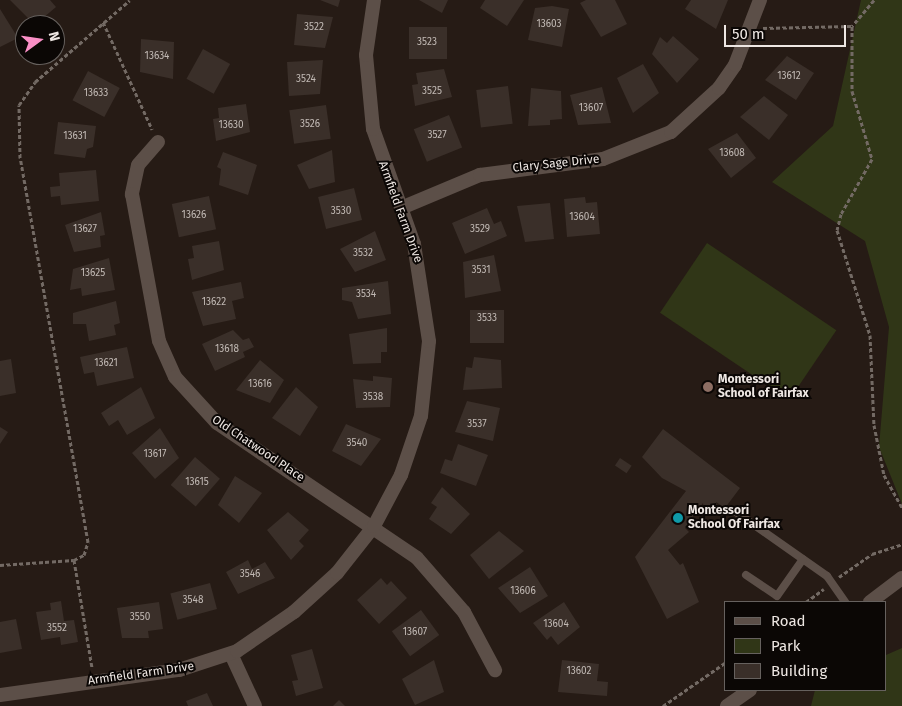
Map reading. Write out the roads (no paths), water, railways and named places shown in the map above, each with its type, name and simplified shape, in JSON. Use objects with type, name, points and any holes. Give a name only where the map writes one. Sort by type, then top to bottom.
[{"type":"street","name":"Armfield Farm Drive","points":[[0,695],[204,665],[231,654],[314,595],[374,526],[413,446],[426,385],[426,300],[401,208],[381,159],[367,87],[374,0]]},
{"type":"street","name":"Clary Sage Drive","points":[[401,208],[502,169],[603,159],[655,141],[693,115],[719,88],[753,25],[760,0]]},
{"type":"street","name":"Old Chatwood Place","points":[[158,142],[138,166],[132,194],[159,341],[175,377],[217,422],[374,526],[417,558],[447,589],[495,670]]},
{"type":"street","points":[[871,601],[902,578]]},
{"type":"street","points":[[231,654],[255,706]]},
{"type":"street","points":[[728,706],[749,691]]},
{"type":"lane","points":[[733,510],[803,559],[832,583],[844,601]]},
{"type":"lane","points":[[746,575],[777,596],[803,559]]},
{"type":"place","name":"Montessori School of Fairfax","points":[[708,387]]},
{"type":"place","name":"Montessori School Of Fairfax","points":[[678,518]]}]
